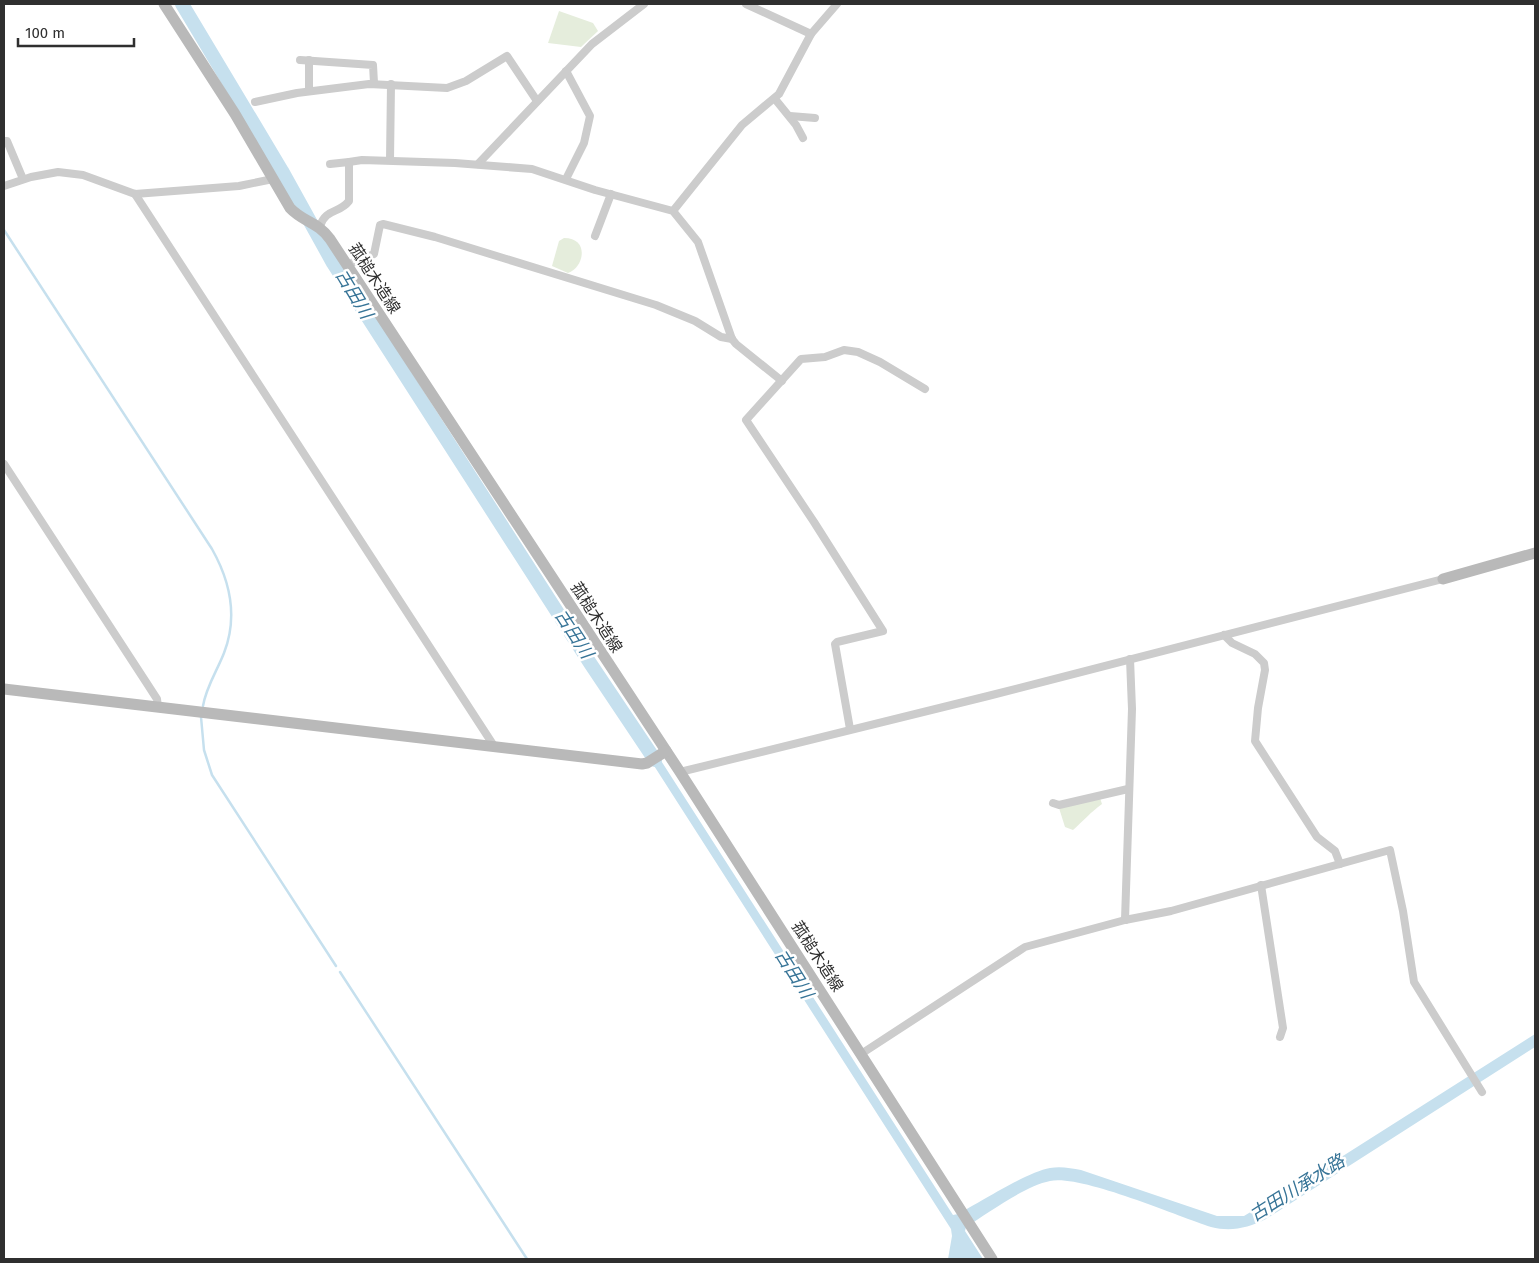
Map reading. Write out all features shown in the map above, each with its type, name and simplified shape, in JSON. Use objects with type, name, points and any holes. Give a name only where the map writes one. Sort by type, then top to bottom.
[{"type":"main road","name":"菰槌木造線","points":[[164,4],[234,114],[290,208],[299,216],[319,226],[347,265],[664,753],[680,772],[992,1259]]},
{"type":"main road","points":[[1443,579],[1535,553]]},
{"type":"main road","points":[[4,689],[647,764],[664,753]]},
{"type":"street","points":[[478,164],[592,44],[644,4]]},
{"type":"street","points":[[746,4],[810,34]]},
{"type":"street","points":[[673,210],[742,125],[776,99],[810,34],[837,4]]},
{"type":"street","points":[[255,102],[309,91],[374,84],[447,88],[466,81],[507,56],[537,101]]},
{"type":"street","points":[[300,60],[373,65],[374,84]]},
{"type":"street","points":[[309,60],[309,91]]},
{"type":"street","points":[[566,71],[582,97],[590,116],[584,142],[566,179]]},
{"type":"street","points":[[390,160],[391,84]]},
{"type":"street","points":[[776,99],[790,116],[803,138]]},
{"type":"street","points":[[790,116],[815,118]]},
{"type":"street","points":[[4,141],[7,141],[23,179]]},
{"type":"street","points":[[330,164],[362,160],[390,160],[478,164],[532,169],[611,194],[673,210],[698,242],[732,339],[782,382]]},
{"type":"street","points":[[319,226],[326,215],[346,205],[348,201],[349,162]]},
{"type":"street","points":[[4,186],[49,173],[74,173],[135,194],[251,184],[273,179]]},
{"type":"street","points":[[135,194],[494,746]]},
{"type":"street","points":[[595,236],[611,194]]},
{"type":"street","points":[[347,265],[374,254],[378,235],[383,224],[435,237],[656,305],[695,321],[720,336],[732,339]]},
{"type":"street","points":[[850,729],[835,644],[883,631],[746,420],[801,359],[825,357],[844,350],[858,352],[880,362],[925,390]]},
{"type":"street","points":[[4,464],[157,699],[158,707]]},
{"type":"street","points":[[680,772],[1443,579]]},
{"type":"street","points":[[1224,635],[1232,644],[1259,657],[1264,663],[1265,670],[1255,741],[1317,837],[1335,851],[1340,864]]},
{"type":"street","points":[[1125,920],[1132,709],[1130,659]]},
{"type":"street","points":[[1053,803],[1059,805],[1128,790]]},
{"type":"street","points":[[861,1054],[1018,950],[1047,940],[1125,920],[1171,911],[1261,885],[1392,851],[1414,982],[1482,1092]]},
{"type":"street","points":[[1261,885],[1283,1028],[1280,1037]]},
{"type":"green space","points":[[559,11],[593,23],[598,31],[581,47],[548,43]]},
{"type":"green space","points":[[564,238],[572,239],[578,243],[582,254],[578,265],[568,273],[552,266],[559,241]]},
{"type":"green space","points":[[1100,798],[1102,804],[1073,830],[1065,827],[1059,808]]},
{"type":"water","name":"古田川承水路","points":[[649,742],[953,1215],[1029,1175],[1058,1167],[1081,1170],[1217,1216],[1244,1216],[1335,1161],[1535,1034],[1535,1047],[1266,1219],[1253,1225],[1232,1229],[1211,1227],[1105,1190],[1083,1184],[1050,1181],[1018,1194],[966,1227],[965,1231],[983,1259],[948,1259],[952,1236],[951,1229],[642,747]]},
{"type":"waterway","name":"古田川","points":[[182,4],[282,171],[333,263],[590,663],[655,760]]},
{"type":"waterway","points":[[4,230],[218,561],[230,600],[231,626],[224,653],[209,686],[203,706]]},
{"type":"waterway","points":[[201,717],[204,750],[212,775],[336,966]]},
{"type":"waterway","points":[[340,972],[527,1259]]}]
